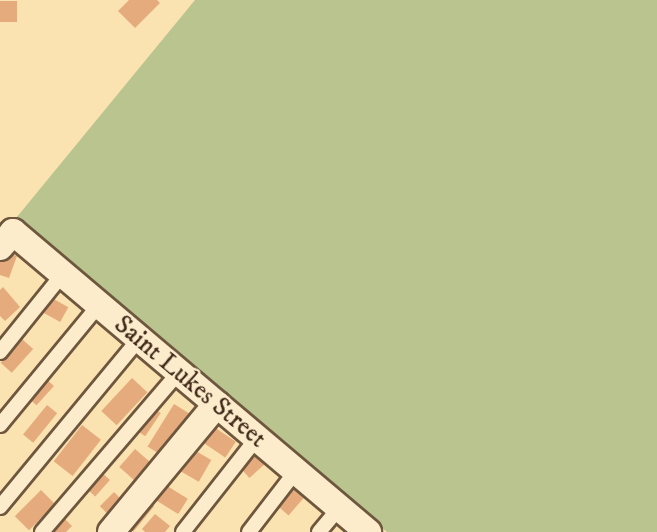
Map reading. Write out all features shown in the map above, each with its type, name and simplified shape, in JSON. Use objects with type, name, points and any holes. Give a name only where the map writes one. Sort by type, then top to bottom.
[{"type":"street","name":"Saint Lukes Street","points":[[6,240],[62,274],[368,532]]},
{"type":"street","points":[[111,532],[216,404]]},
{"type":"lane","points":[[0,352],[62,274]]},
{"type":"lane","points":[[0,425],[99,305]]},
{"type":"lane","points":[[0,507],[139,339]]},
{"type":"lane","points":[[42,532],[179,372]]},
{"type":"lane","points":[[183,532],[257,438]]},
{"type":"lane","points":[[249,532],[296,471]]},
{"type":"lane","points":[[319,532],[339,508]]},
{"type":"green space","points":[[195,0],[657,0],[657,532],[387,532],[12,223]]},
{"type":"building","points":[[129,0],[157,0],[160,3],[135,28],[118,11]]},
{"type":"building","points":[[0,1],[17,1],[17,22],[0,22]]},
{"type":"building","points":[[0,250],[17,256],[9,278],[0,275]]},
{"type":"building","points":[[3,287],[20,307],[5,321],[0,316],[0,290]]},
{"type":"building","points":[[50,297],[68,307],[60,322],[42,312]]},
{"type":"building","points":[[22,339],[33,349],[12,373],[1,363]]},
{"type":"building","points":[[45,378],[54,386],[37,405],[28,397]]},
{"type":"building","points":[[132,378],[147,392],[117,425],[101,411]]},
{"type":"building","points":[[174,404],[190,414],[164,456],[148,446]]},
{"type":"building","points":[[47,405],[57,413],[33,443],[23,435]]},
{"type":"building","points":[[155,409],[161,413],[145,436],[139,432]]},
{"type":"building","points":[[82,425],[101,440],[73,476],[54,461]]},
{"type":"building","points":[[211,425],[236,442],[225,458],[200,441]]},
{"type":"building","points":[[187,446],[211,460],[199,482],[174,468]]},
{"type":"building","points":[[135,449],[151,463],[135,481],[119,467]]},
{"type":"building","points":[[258,450],[268,461],[249,478],[239,467]]},
{"type":"building","points":[[101,472],[110,480],[95,496],[86,488]]},
{"type":"building","points":[[164,484],[188,499],[178,514],[154,499]]},
{"type":"building","points":[[292,484],[306,496],[289,515],[275,504]]},
{"type":"building","points":[[41,490],[55,504],[29,530],[15,516]]},
{"type":"building","points":[[114,492],[123,501],[109,515],[100,506]]},
{"type":"building","points":[[144,498],[154,506],[133,532],[123,524]]},
{"type":"building","points":[[155,514],[170,526],[165,532],[145,532],[142,529]]},
{"type":"building","points":[[63,517],[72,526],[66,532],[55,532],[52,529]]}]
